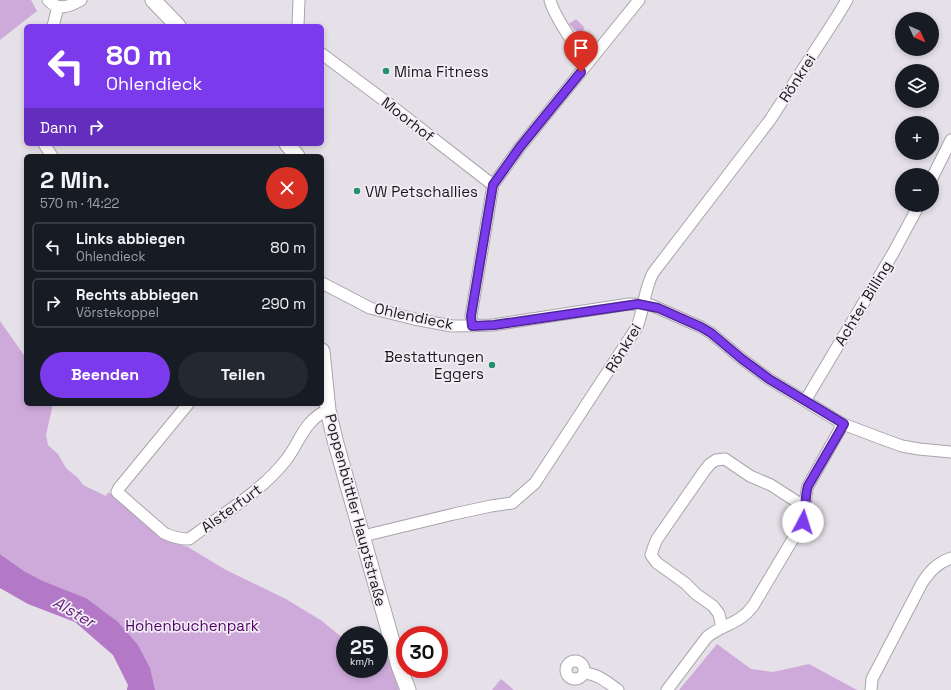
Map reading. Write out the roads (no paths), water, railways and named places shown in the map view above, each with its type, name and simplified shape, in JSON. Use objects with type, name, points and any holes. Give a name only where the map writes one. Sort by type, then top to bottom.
[{"type":"street","points":[[48,0],[58,7],[63,8],[81,0]]},
{"type":"street","points":[[153,0],[176,24]]},
{"type":"street","points":[[298,24],[299,0]]},
{"type":"street","points":[[550,0],[560,21],[589,62]]},
{"type":"street","points":[[472,326],[471,316],[493,185],[516,153],[639,0]]},
{"type":"street","name":"Rönkrei","points":[[363,536],[454,514],[512,503],[535,484],[632,336],[641,317],[646,290],[653,273],[770,120],[847,0]]},
{"type":"street","points":[[54,24],[58,7]]},
{"type":"street","name":"Moorhof","points":[[324,55],[493,185]]},
{"type":"street","points":[[937,168],[951,140]]},
{"type":"street","name":"Achter Billing","points":[[805,400],[888,262],[915,212]]},
{"type":"street","name":"Ohlendieck","points":[[324,284],[380,311],[452,326],[494,325],[629,304],[644,304],[658,308],[711,333],[769,379],[844,424],[902,446],[951,452]]},
{"type":"street","name":"Poppenbüttler Hauptstraße","points":[[324,371],[328,410],[399,666],[408,690]]},
{"type":"street","name":"Alsterfurt","points":[[186,406],[119,488],[118,492],[164,533],[173,537],[189,539],[266,483],[287,459],[305,428],[319,414],[328,410]]},
{"type":"street","points":[[667,690],[703,642],[711,634],[744,617],[753,606],[802,525],[804,519],[805,497],[808,486],[844,424]]},
{"type":"street","points":[[722,628],[719,614],[713,606],[657,563],[652,555],[657,539],[705,470],[716,460],[725,459],[750,476],[771,485],[805,507]]},
{"type":"street","points":[[871,690],[872,680],[922,583],[931,570],[941,562],[951,558]]},
{"type":"street","points":[[584,673],[591,673],[599,676],[618,690]]},
{"type":"water","name":"Alster","points":[[0,554],[24,571],[43,581],[86,598],[118,622],[138,645],[150,668],[155,690],[127,690],[128,685],[113,655],[75,622],[28,604],[0,588]]},
{"type":"place","name":"Mima Fitness","points":[[386,71]]},
{"type":"place","name":"VW Petschallies","points":[[357,191]]},
{"type":"place","name":"Bestattungen Eggers","points":[[492,365]]},
{"type":"park label","name":"Hohenbuchenpark","points":[[192,625]]}]
